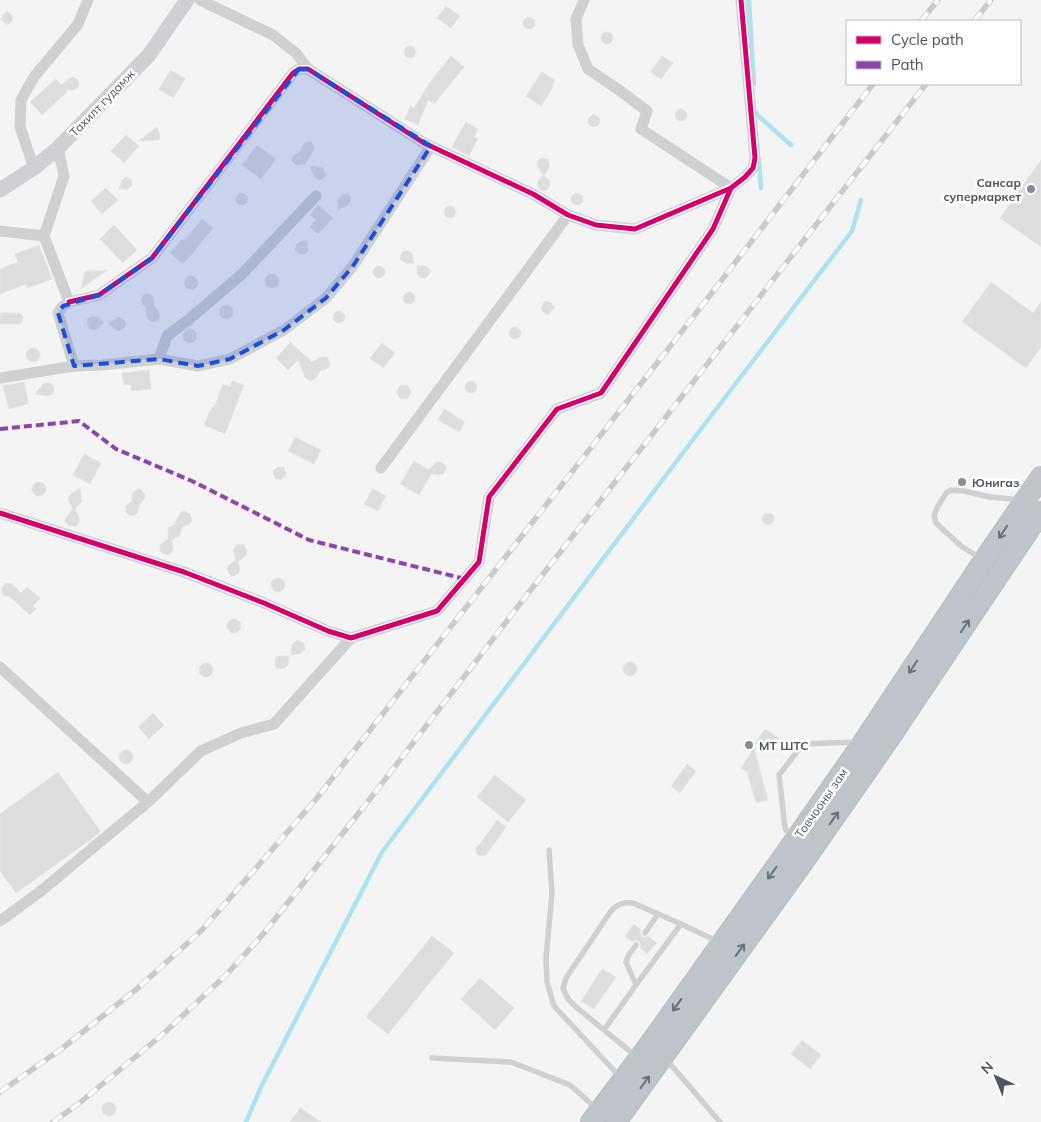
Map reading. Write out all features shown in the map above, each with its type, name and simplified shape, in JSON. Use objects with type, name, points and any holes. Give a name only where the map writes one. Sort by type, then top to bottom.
[{"type":"highway","name":"Товчооны зам","points":[[595,1116],[794,843],[1041,477]]},
{"type":"highway","name":"Товчооны зам","points":[[616,1122],[804,861],[889,739],[1041,512]]},
{"type":"main road","name":"Тахилт гудамж","points":[[0,190],[34,168],[58,148],[148,55],[187,0]]},
{"type":"street","points":[[34,168],[20,127],[21,100],[34,77],[78,24],[88,0]]},
{"type":"street","points":[[200,0],[273,35],[296,53],[308,68],[424,143],[533,194],[568,216],[596,225],[635,229],[730,188],[754,168],[755,158],[741,0]]},
{"type":"street","points":[[584,0],[576,20],[578,45],[588,69],[647,111],[641,130],[730,188]]},
{"type":"street","points":[[74,366],[58,313],[63,306],[69,302],[99,295],[152,258],[293,73],[299,69],[308,68]]},
{"type":"street","points":[[0,378],[74,366],[159,359],[198,366],[230,359],[284,330],[326,298],[353,266],[431,146]]},
{"type":"street","points":[[58,148],[64,176],[44,236],[69,302]]},
{"type":"street","points":[[0,921],[41,891],[148,802],[202,751],[241,733],[274,724],[351,638],[437,611],[479,562],[489,497],[557,409],[601,393],[713,229],[730,188]]},
{"type":"street","points":[[159,359],[168,336],[241,275],[316,196]]},
{"type":"street","points":[[381,468],[568,216]]},
{"type":"street","points":[[0,231],[44,236]]},
{"type":"street","points":[[0,512],[184,572],[264,603],[328,631],[351,638]]},
{"type":"street","points":[[0,667],[148,802]]},
{"type":"lane","points":[[984,560],[962,546],[936,523],[934,516],[947,492],[952,490],[964,491],[1025,501]]},
{"type":"lane","points":[[794,843],[785,828],[779,775],[803,744],[864,741]]},
{"type":"lane","points":[[549,850],[552,893],[546,958],[547,982],[554,1006],[623,1079]]},
{"type":"lane","points":[[639,1058],[576,1007],[568,999],[563,988],[566,978],[611,911],[624,902],[633,903],[722,944]]},
{"type":"lane","points":[[645,933],[658,914]]},
{"type":"lane","points":[[604,1030],[681,924]]},
{"type":"lane","points":[[636,945],[626,962],[636,984]]},
{"type":"lane","points":[[664,1056],[720,1122]]},
{"type":"lane","points":[[432,1058],[511,1062],[570,1085],[595,1116]]},
{"type":"highlighted area","points":[[299,69],[308,69],[431,146],[353,266],[326,298],[284,330],[230,359],[198,366],[159,359],[74,366],[58,313],[63,306],[99,295],[152,258]]},
{"type":"building","points":[[446,6],[460,16],[451,28],[437,18]]},
{"type":"building","points":[[7,11],[13,16],[12,21],[8,25],[1,20]]},
{"type":"building","points":[[527,17],[531,17],[535,23],[531,29],[527,29],[523,25],[523,21]]},
{"type":"building","points":[[605,32],[609,32],[613,38],[609,44],[605,44],[601,40],[601,36]]},
{"type":"building","points":[[408,46],[412,46],[416,52],[412,58],[408,58],[404,54],[404,50]]},
{"type":"building","points":[[451,56],[464,67],[434,104],[428,100],[418,125],[405,119],[410,106],[414,108],[431,81]]},
{"type":"building","points":[[662,56],[673,63],[661,79],[650,72]]},
{"type":"building","points":[[171,70],[185,79],[173,98],[159,89]]},
{"type":"building","points":[[542,72],[555,80],[553,87],[541,106],[526,96]]},
{"type":"building","points":[[74,77],[79,81],[78,87],[74,90],[65,90],[67,92],[42,115],[30,102],[56,79],[61,85]]},
{"type":"building","points":[[683,109],[686,110],[686,120],[679,121],[676,120],[675,113],[676,110]]},
{"type":"building","points":[[592,115],[596,115],[600,121],[596,127],[592,127],[588,123],[588,119]]},
{"type":"building","points":[[466,122],[478,129],[474,137],[478,139],[469,156],[452,147]]},
{"type":"building","points":[[157,127],[160,135],[159,140],[138,141]]},
{"type":"building","points":[[126,135],[139,146],[124,163],[111,151]]},
{"type":"building","points":[[310,141],[314,146],[314,150],[305,164],[296,165],[291,160],[293,156],[300,151],[304,143]]},
{"type":"building","points":[[257,145],[276,159],[261,179],[242,165]]},
{"type":"building","points":[[543,158],[549,162],[549,167],[544,176],[549,180],[550,185],[547,190],[543,191],[537,185],[543,175],[537,165],[539,159]]},
{"type":"building","name":"Сансар супермаркет","points":[[1041,160],[1041,247],[1000,218]]},
{"type":"building","points":[[310,166],[323,168],[326,174],[324,178],[320,180],[315,178]]},
{"type":"building","points":[[126,177],[131,180],[131,186],[128,189],[119,189],[122,180]]},
{"type":"building","points":[[106,188],[118,200],[102,214],[91,201]]},
{"type":"building","points":[[240,193],[244,193],[248,199],[244,205],[240,205],[236,201],[236,197]]},
{"type":"building","points":[[575,193],[579,193],[583,199],[579,205],[575,205],[571,201],[571,197]]},
{"type":"building","points":[[342,194],[348,194],[351,198],[350,202],[338,210],[338,199]]},
{"type":"building","points":[[318,205],[333,218],[318,234],[310,227],[316,219],[310,215]]},
{"type":"building","points":[[448,206],[452,206],[456,212],[452,218],[448,218],[444,214],[444,210]]},
{"type":"building","points":[[202,219],[213,228],[183,264],[170,253],[182,239],[184,241]]},
{"type":"building","points":[[114,225],[137,250],[123,263],[100,239]]},
{"type":"building","points":[[307,240],[308,251],[305,254],[299,254],[295,250],[296,245]]},
{"type":"building","points":[[39,245],[52,279],[27,288],[26,284],[0,294],[0,269],[18,262],[15,254]]},
{"type":"building","points":[[404,251],[412,253],[414,264],[400,260],[401,254]]},
{"type":"building","points":[[417,265],[429,268],[428,276],[420,278],[417,273]]},
{"type":"building","points":[[381,266],[384,267],[384,277],[377,278],[374,277],[373,270],[374,267]]},
{"type":"building","points":[[107,270],[81,289],[85,271]]},
{"type":"building","points":[[272,274],[277,276],[279,281],[277,286],[272,288],[267,286],[265,281],[267,276]]},
{"type":"building","points":[[189,275],[195,277],[198,281],[198,285],[193,290],[186,288],[184,284]]},
{"type":"building","points":[[991,282],[1033,313],[1041,302],[1041,347],[1026,368],[962,322]]},
{"type":"building","points":[[407,292],[411,292],[415,298],[411,304],[407,304],[403,300],[403,296]]},
{"type":"building","points":[[147,293],[153,296],[154,306],[160,313],[159,319],[155,322],[147,318],[146,307],[141,301],[143,295]]},
{"type":"building","points":[[547,301],[555,307],[548,315],[541,309],[544,302]]},
{"type":"building","points":[[226,305],[231,307],[233,312],[231,317],[226,319],[221,317],[219,312],[221,307]]},
{"type":"building","points":[[337,311],[341,311],[345,317],[341,323],[337,323],[333,319],[333,315]]},
{"type":"building","points":[[0,313],[19,313],[23,318],[22,322],[19,324],[0,324]]},
{"type":"building","points":[[93,316],[104,323],[93,330],[89,328],[87,319]]},
{"type":"building","points":[[118,317],[124,320],[126,324],[124,328],[118,331],[109,323]]},
{"type":"building","points":[[513,327],[517,327],[521,333],[517,339],[513,339],[509,335],[509,331]]},
{"type":"building","points":[[190,329],[195,331],[197,336],[195,341],[190,343],[185,341],[183,336],[185,331]]},
{"type":"building","points":[[289,341],[312,362],[321,357],[327,357],[330,363],[329,367],[321,370],[316,378],[310,381],[305,377],[298,360],[288,370],[276,358],[290,343]]},
{"type":"building","points":[[382,343],[395,353],[383,368],[370,358]]},
{"type":"building","points":[[33,348],[38,350],[40,355],[38,360],[33,362],[28,360],[26,355],[28,350]]},
{"type":"building","points":[[149,370],[151,389],[131,391],[131,384],[124,385],[122,373]]},
{"type":"building","points":[[232,381],[244,385],[225,434],[204,425],[212,407],[214,408],[223,384],[230,387]]},
{"type":"building","points":[[469,381],[473,381],[477,387],[473,393],[469,393],[465,389],[465,385]]},
{"type":"building","points":[[24,382],[28,404],[9,409],[3,386]]},
{"type":"building","points":[[44,383],[53,385],[53,394],[47,396],[35,394]]},
{"type":"building","points":[[404,385],[409,387],[411,392],[409,397],[404,399],[399,397],[397,392],[399,387]]},
{"type":"building","points":[[444,409],[465,422],[459,432],[438,420]]},
{"type":"building","points":[[295,437],[321,450],[314,464],[288,451]]},
{"type":"building","points":[[84,454],[101,463],[90,484],[73,475]]},
{"type":"building","points":[[414,461],[429,470],[436,462],[441,462],[446,466],[443,474],[431,474],[419,495],[400,484]]},
{"type":"building","points":[[278,467],[284,467],[286,473],[285,477],[280,480],[276,479],[273,474],[274,470]]},
{"type":"building","points":[[39,482],[44,484],[46,489],[44,494],[39,496],[34,494],[32,489],[34,484]]},
{"type":"building","points":[[80,488],[82,501],[75,509],[79,522],[76,526],[69,526],[65,519],[73,508],[68,498]]},
{"type":"building","points":[[140,489],[145,494],[145,498],[140,504],[137,513],[134,516],[129,515],[126,512],[126,506],[132,501],[134,491]]},
{"type":"building","points":[[373,489],[386,496],[378,511],[364,504]]},
{"type":"building","points":[[184,511],[190,514],[192,521],[182,527],[180,535],[172,540],[172,552],[168,555],[163,554],[160,551],[160,545],[168,539],[168,528],[175,524],[180,513]]},
{"type":"building","points":[[766,513],[770,513],[774,519],[770,525],[766,525],[762,521],[762,517]]},
{"type":"building","points":[[237,544],[244,545],[247,551],[246,555],[238,562],[239,573],[234,576],[230,575],[227,569],[236,560],[233,550]]},
{"type":"building","points":[[278,578],[283,580],[285,585],[283,590],[278,592],[273,590],[271,585],[273,580]]},
{"type":"building","points":[[5,583],[12,584],[21,593],[27,587],[40,598],[33,606],[36,609],[30,615],[10,597],[3,595],[1,589]]},
{"type":"building","points":[[234,619],[239,621],[241,626],[239,631],[234,633],[229,631],[227,626],[229,621]]},
{"type":"building","points":[[298,640],[304,643],[305,649],[300,654],[291,655],[292,644]]},
{"type":"building","points":[[278,656],[289,656],[288,665],[285,668],[278,669],[275,666],[275,659]]},
{"type":"building","points":[[630,662],[635,664],[637,669],[635,674],[630,676],[625,674],[623,669],[625,664]]},
{"type":"building","points":[[206,663],[211,665],[213,670],[211,675],[206,677],[201,675],[199,670],[201,665]]},
{"type":"building","points":[[153,713],[164,725],[149,739],[138,727]]},
{"type":"building","points":[[765,729],[779,738],[768,753],[755,743]]},
{"type":"building","points":[[754,748],[768,800],[756,803],[747,772],[741,768]]},
{"type":"building","points":[[126,750],[131,752],[133,757],[131,762],[126,764],[121,762],[119,757],[121,752]]},
{"type":"building","points":[[687,764],[696,771],[680,793],[671,786]]},
{"type":"building","points":[[58,772],[101,832],[16,893],[0,871],[0,814]]},
{"type":"building","points":[[495,775],[526,800],[508,822],[477,797]]},
{"type":"building","points":[[497,820],[506,827],[486,855],[479,856],[476,853],[476,847]]},
{"type":"building","points":[[634,924],[641,930],[642,937],[648,936],[657,943],[647,954],[640,948],[639,942],[636,940],[632,942],[625,936]]},
{"type":"building","points":[[432,936],[454,953],[388,1034],[366,1017]]},
{"type":"building","points":[[602,969],[616,977],[594,1009],[581,1001]]},
{"type":"building","points":[[480,978],[514,1008],[495,1030],[461,999]]},
{"type":"building","points":[[802,1040],[821,1055],[810,1069],[791,1054]]},
{"type":"building","points":[[109,1102],[114,1104],[116,1109],[114,1114],[109,1116],[104,1114],[102,1109],[104,1104]]},
{"type":"building","points":[[300,1108],[321,1122],[290,1122]]},
{"type":"waterway","points":[[749,0],[754,84]]},
{"type":"waterway","points":[[755,111],[791,145]]},
{"type":"waterway","points":[[759,160],[761,188]]},
{"type":"waterway","points":[[246,1122],[261,1087],[382,852],[852,231],[861,200]]},
{"type":"railway","points":[[922,20],[938,0]]},
{"type":"railway","points":[[975,20],[991,0]]},
{"type":"railway","points":[[0,1092],[60,1050],[138,988],[202,930],[317,798],[872,85]]},
{"type":"railway","points":[[53,1122],[77,1105],[162,1035],[226,975],[264,933],[925,85]]},
{"type":"marked path","points":[[0,429],[79,421],[116,449],[192,481],[309,540],[465,579]]},
{"type":"cycle path","points":[[69,302],[99,295],[152,258],[293,73],[299,69],[308,69],[424,143],[533,194],[568,215],[596,225],[635,229],[731,188],[753,168],[755,158],[741,0]]},
{"type":"cycle path","points":[[0,513],[184,572],[264,603],[328,631],[351,638],[437,611],[479,562],[489,497],[557,409],[601,393],[713,229],[731,188]]},
{"type":"place","name":"Сансар супермаркет","points":[[1031,189]]},
{"type":"place","name":"Юнигаз","points":[[962,482]]},
{"type":"place","name":"MT ШТС","points":[[749,745]]}]
